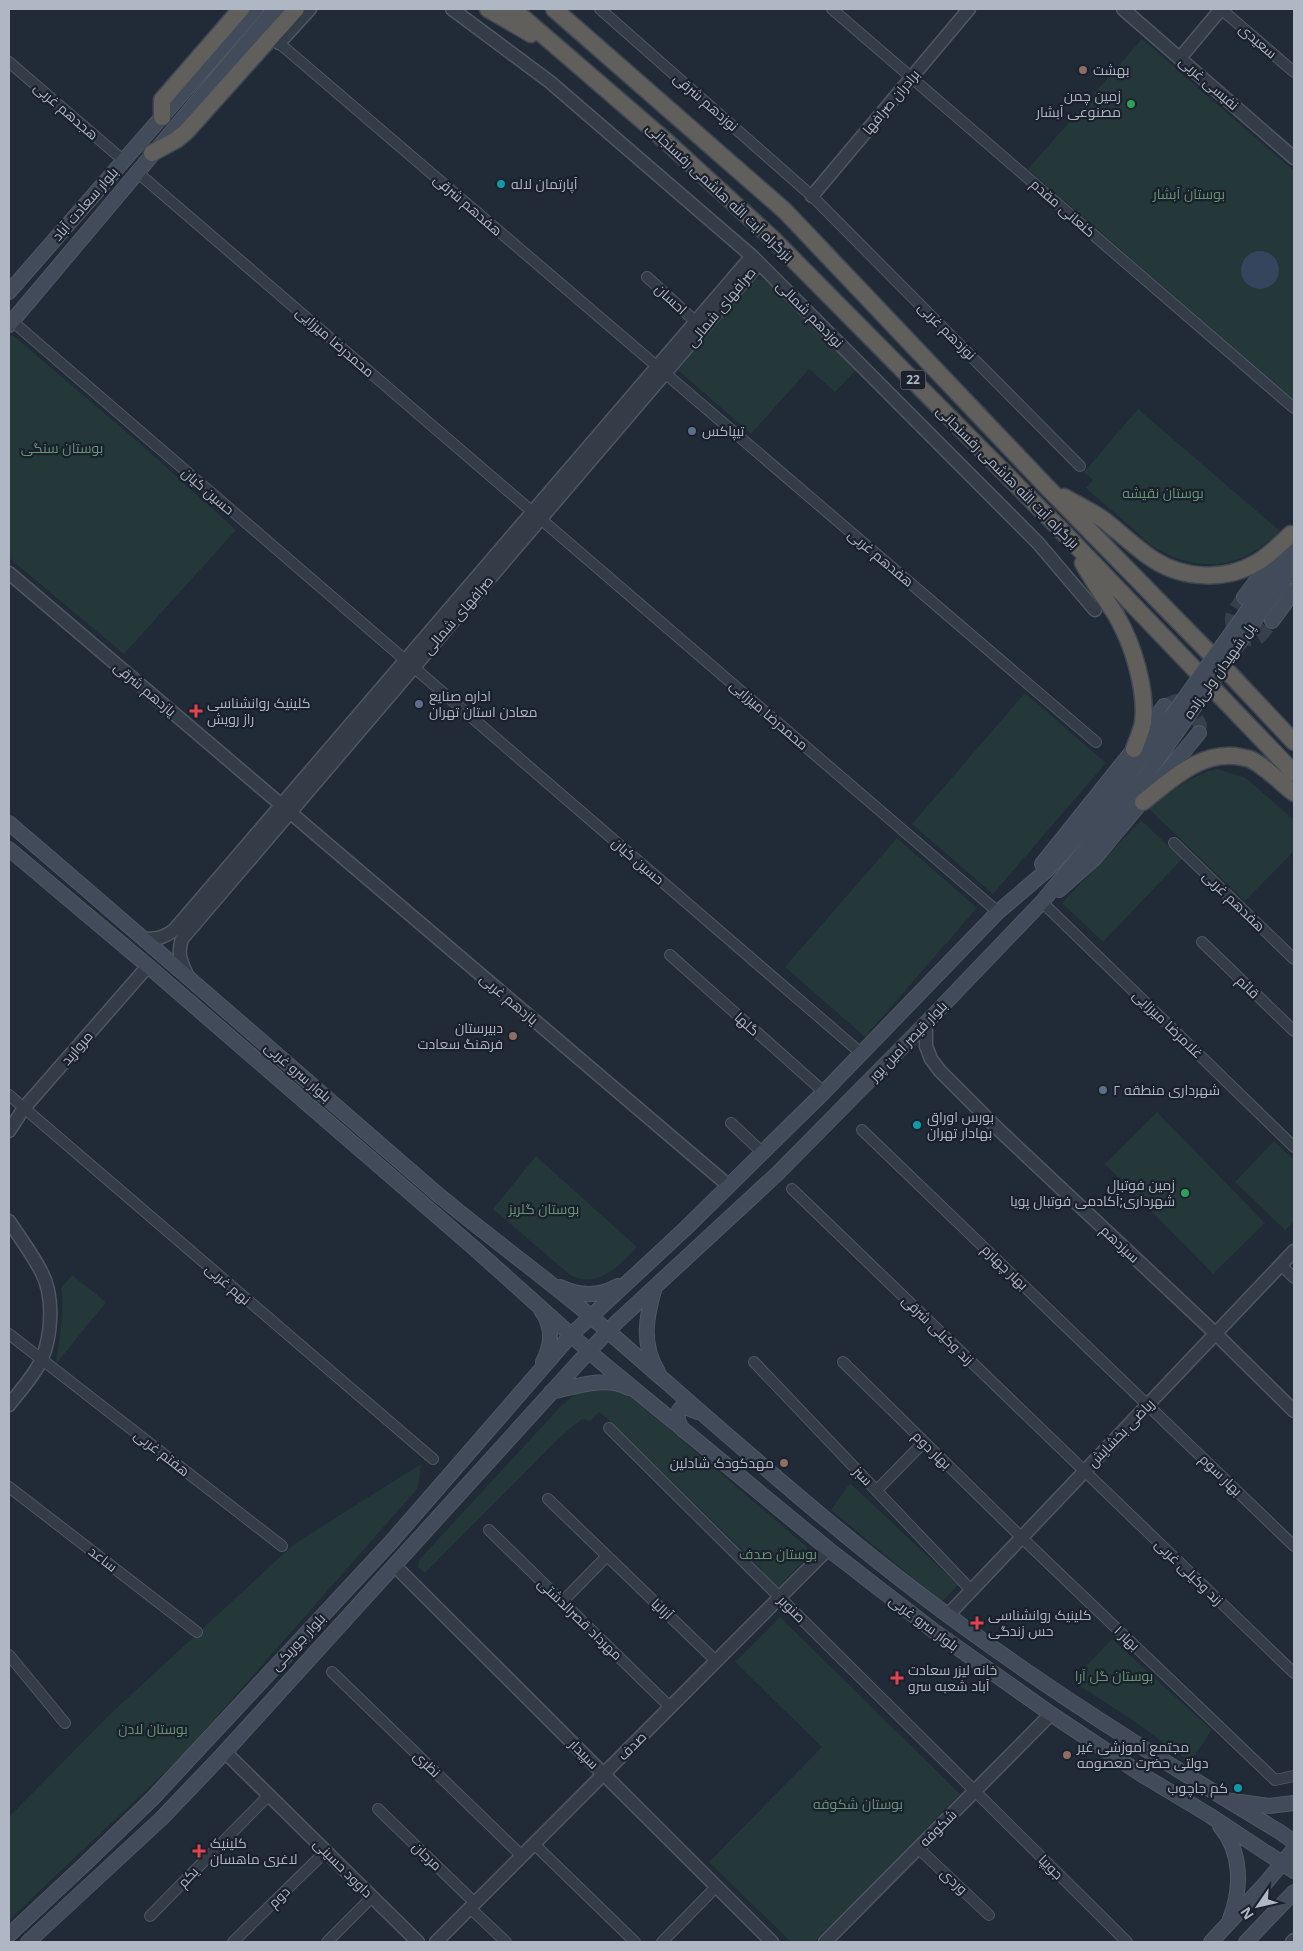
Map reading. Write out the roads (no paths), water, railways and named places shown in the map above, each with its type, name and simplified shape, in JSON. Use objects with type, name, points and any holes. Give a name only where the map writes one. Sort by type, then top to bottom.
[{"type":"highway","points":[[162,117],[162,100],[241,9]]},
{"type":"highway","points":[[152,153],[176,140],[186,132],[296,9]]},
{"type":"highway","points":[[488,9],[566,55]]},
{"type":"highway","name":"بزرگراه آیت الله هاشمی رفسنجانی","points":[[513,9],[666,140],[773,239],[1068,537],[1294,773]]},
{"type":"highway","name":"بزرگراه آیت الله هاشمی رفسنجانی","points":[[558,11],[785,211],[1046,486],[1294,742]]},
{"type":"highway","points":[[1046,486],[1100,517],[1154,560],[1170,569],[1186,573],[1201,576],[1221,575],[1254,564],[1293,537]]},
{"type":"highway","points":[[1068,537],[1117,618],[1136,664],[1144,712],[1134,749]]},
{"type":"highway","points":[[1143,802],[1193,765],[1216,756],[1231,755],[1251,759],[1294,793]]},
{"type":"main road","name":"بلوار سعادت آباد","points":[[9,292],[256,9]]},
{"type":"main road","name":"بلوار سعادت آباد","points":[[10,323],[275,9]]},
{"type":"main road","points":[[1250,608],[1293,537]]},
{"type":"main road","points":[[1250,608],[1294,566]]},
{"type":"main road","points":[[1272,621],[1294,591]]},
{"type":"main road","name":"پل شهیدان ولی‌زاده","points":[[1172,716],[1250,608]]},
{"type":"main road","points":[[1023,890],[1054,848],[1134,749],[1172,716]]},
{"type":"main road","name":"بلوار قیصر امین پور","points":[[572,1335],[763,1153],[862,1054],[998,912],[1046,871],[1098,814],[1172,716]]},
{"type":"main road","name":"بلوار قیصر امین پور","points":[[589,1351],[783,1167],[926,1024],[1042,902],[1145,777],[1172,716]]},
{"type":"main road","points":[[1042,902],[1069,883],[1096,858],[1199,733]]},
{"type":"main road","name":"بلوار سرو غربی","points":[[9,823],[146,939],[438,1195],[590,1316],[846,1536],[948,1615],[1068,1700],[1294,1842]]},
{"type":"main road","name":"بلوار سرو غربی","points":[[9,849],[148,966],[533,1299],[589,1351],[828,1549],[934,1631],[1051,1714],[1144,1776],[1209,1815],[1289,1867]]},
{"type":"main road","points":[[687,1227],[678,1245],[682,1251],[686,1252],[702,1244]]},
{"type":"main road","points":[[486,1259],[477,1244],[478,1240],[481,1238],[499,1244]]},
{"type":"main road","points":[[546,1280],[572,1293],[591,1295],[610,1291],[634,1277]]},
{"type":"main road","points":[[655,1287],[645,1335],[652,1362],[662,1379]]},
{"type":"main road","points":[[533,1299],[545,1316],[551,1340],[545,1360],[536,1376]]},
{"type":"main road","name":"بلوار جوریکی","points":[[9,1935],[154,1798],[392,1541],[572,1335]]},
{"type":"main road","name":"بلوار جوریکی","points":[[28,1942],[162,1818],[225,1752],[589,1351]]},
{"type":"main road","points":[[552,1392],[594,1383],[608,1383],[623,1384],[642,1395]]},
{"type":"main road","points":[[685,1432],[677,1419],[680,1408],[683,1406],[701,1413]]},
{"type":"main road","points":[[154,1798],[162,1818]]},
{"type":"main road","points":[[1228,1801],[1269,1806],[1294,1803]]},
{"type":"main road","points":[[1209,1815],[1229,1837],[1238,1867],[1237,1896],[1228,1924]]},
{"type":"main road","points":[[1211,1942],[1289,1867],[1294,1848]]},
{"type":"main road","points":[[1246,1942],[1294,1892]]},
{"type":"street","points":[[279,43],[310,9]]},
{"type":"street","name":"نوزدهم شمالی","points":[[452,9],[550,82],[756,259],[1038,543],[1096,610]]},
{"type":"street","name":"نوزدهم شرقی","points":[[600,9],[812,196]]},
{"type":"street","name":"کنعانی مقدم","points":[[832,9],[1294,408]]},
{"type":"street","name":"برادران صرافها","points":[[812,196],[969,9]]},
{"type":"street","name":"نفیسی غربی","points":[[1123,9],[1294,158]]},
{"type":"street","points":[[1180,58],[1221,9]]},
{"type":"street","name":"سعیدی","points":[[1221,9],[1294,72]]},
{"type":"street","name":"هفدهم شرقی","points":[[279,43],[661,370]]},
{"type":"street","name":"هجدهم غربی","points":[[9,62],[123,160]]},
{"type":"street","name":"محمدرضا میرزایی","points":[[137,172],[998,912]]},
{"type":"street","name":"نوزدهم غربی","points":[[812,196],[1080,466]]},
{"type":"street","name":"صرافهای شمالی","points":[[661,370],[696,322],[756,259]]},
{"type":"street","name":"صرافهای شمالی","points":[[146,939],[157,939],[167,936],[175,929],[285,809],[756,259]]},
{"type":"street","name":"احسان","points":[[647,277],[696,322]]},
{"type":"street","name":"حسین کیان","points":[[10,323],[862,1054]]},
{"type":"street","name":"هفدهم غربی","points":[[661,370],[1096,742]]},
{"type":"street","name":"یازدهم شرقی","points":[[9,573],[285,809]]},
{"type":"street","name":"صرافهای شمالی","points":[[187,975],[180,960],[179,949],[182,939],[285,809]]},
{"type":"street","name":"یازدهم غربی","points":[[285,809],[729,1186]]},
{"type":"street","name":"هفدهم غربی","points":[[1174,843],[1294,960]]},
{"type":"street","name":"غلامرضا میرزایی","points":[[1042,902],[1294,1147]]},
{"type":"street","name":"قائم","points":[[1202,942],[1294,1031]]},
{"type":"street","name":"گلها","points":[[670,956],[824,1092]]},
{"type":"street","name":"مروارید","points":[[9,1131],[24,1108],[148,966]]},
{"type":"street","name":"سیزدهم","points":[[926,1024],[926,1046],[931,1059],[940,1071],[998,1129],[1216,1334],[1294,1411]]},
{"type":"street","name":"نهم غربی","points":[[9,1095],[433,1459]]},
{"type":"street","points":[[731,1122],[763,1153]]},
{"type":"street","name":"بهار چهارم","points":[[862,1130],[1148,1405]]},
{"type":"street","name":"زند وکیلی شرقی","points":[[792,1189],[1084,1471]]},
{"type":"street","points":[[9,1222],[43,1274],[50,1307],[49,1330],[42,1359],[9,1405]]},
{"type":"street","name":"ریاضی بخشایش","points":[[948,1615],[1294,1251]]},
{"type":"street","points":[[1281,1265],[1294,1278]]},
{"type":"street","name":"هفتم غربی","points":[[9,1334],[282,1546]]},
{"type":"street","name":"سبز","points":[[754,1362],[971,1590]]},
{"type":"street","name":"بهار دوم","points":[[843,1362],[1021,1537]]},
{"type":"street","name":"بهار سوم","points":[[1148,1405],[1294,1546]]},
{"type":"street","name":"صنوبر","points":[[609,1428],[975,1791]]},
{"type":"street","points":[[876,1490],[924,1442]]},
{"type":"street","name":"زند وکیلی غربی","points":[[1084,1471],[1294,1673]]},
{"type":"street","name":"ساعد","points":[[9,1487],[197,1632]]},
{"type":"street","name":"آزالیا","points":[[548,1499],[716,1661]]},
{"type":"street","name":"مهرداد قصرالدشتی","points":[[489,1530],[670,1707]]},
{"type":"street","name":"بهار ۱","points":[[1021,1537],[1275,1780],[1294,1776]]},
{"type":"street","name":"صدف","points":[[436,1942],[828,1549]]},
{"type":"street","points":[[562,1602],[607,1556]]},
{"type":"street","name":"سپیدار","points":[[395,1566],[772,1942]]},
{"type":"street","points":[[9,1655],[65,1723]]},
{"type":"street","name":"نظری","points":[[332,1672],[522,1856]]},
{"type":"street","name":"شکوفه","points":[[825,1942],[1051,1714]]},
{"type":"street","name":"داوود حسینی","points":[[225,1752],[418,1942]]},
{"type":"street","name":"جویپا","points":[[975,1791],[1127,1942]]},
{"type":"street","name":"یکم","points":[[150,1916],[269,1795]]},
{"type":"street","name":"مرجان","points":[[378,1808],[473,1905],[506,1942]]},
{"type":"street","points":[[534,1844],[635,1942]]},
{"type":"street","name":"وردی","points":[[918,1848],[989,1915]]},
{"type":"street","name":"دوم","points":[[233,1942],[326,1851]]},
{"type":"street","points":[[662,1942],[716,1887]]},
{"type":"street","points":[[328,1942],[372,1897]]},
{"type":"water","points":[[1260,251],[1273,257],[1279,270],[1273,283],[1260,289],[1247,283],[1241,270],[1247,257]]},
{"type":"tunnel","points":[[1244,597],[1235,609],[1232,618],[1234,627],[1241,635],[1245,638],[1255,639],[1261,635],[1272,621]]},
{"type":"tunnel","points":[[1164,706],[1176,701],[1190,706],[1200,725],[1199,733]]},
{"type":"place","name":"بهشت","points":[[1083,70]]},
{"type":"place","name":"زمین چمن مصنوعی آبشار","points":[[1131,104]]},
{"type":"place","name":"آپارتمان لاله","points":[[501,184]]},
{"type":"place","name":"تیپاکس","points":[[692,431]]},
{"type":"place","name":"اداره صنایع معادن استان تهران","points":[[419,704]]},
{"type":"place","name":"کلینیک روانشناسی راز رویش","points":[[196,711]]},
{"type":"place","name":"دبیرستان فرهنگ سعادت","points":[[513,1036]]},
{"type":"place","name":"شهرداری منطقه ۲","points":[[1103,1090]]},
{"type":"place","name":"بورس اوراق بهادار تهران","points":[[917,1125]]},
{"type":"place","name":"زمین فوتبال شهرداری;آکادمی فوتبال پویا","points":[[1185,1193]]},
{"type":"place","name":"مهدکودک شادلین","points":[[784,1463]]},
{"type":"place","name":"کلینیک روانشناسی حس زندگی","points":[[977,1623]]},
{"type":"place","name":"خانه لیزر سعادت آباد شعبه سرو","points":[[897,1678]]},
{"type":"place","name":"مجتمع آموزشی غیر دولتی حضرت معصومه","points":[[1067,1755]]},
{"type":"place","name":"کم جاچوب","points":[[1238,1788]]},
{"type":"place","name":"کلینیک لاغری ماهسان","points":[[199,1851]]},
{"type":"park label","name":"بوستان آبشار","points":[[1189,194]]},
{"type":"park label","name":"بوستان سنگی","points":[[62,448]]},
{"type":"park label","name":"بوستان نقیشه","points":[[1163,493]]},
{"type":"park label","name":"بوستان گلریز","points":[[544,1209]]},
{"type":"park label","name":"بوستان صدف","points":[[778,1554]]},
{"type":"park label","name":"بوستان گل‌ آرا","points":[[1114,1676]]},
{"type":"park label","name":"بوستان لادن","points":[[153,1729]]},
{"type":"park label","name":"بوستان شکوفه","points":[[858,1804]]}]
